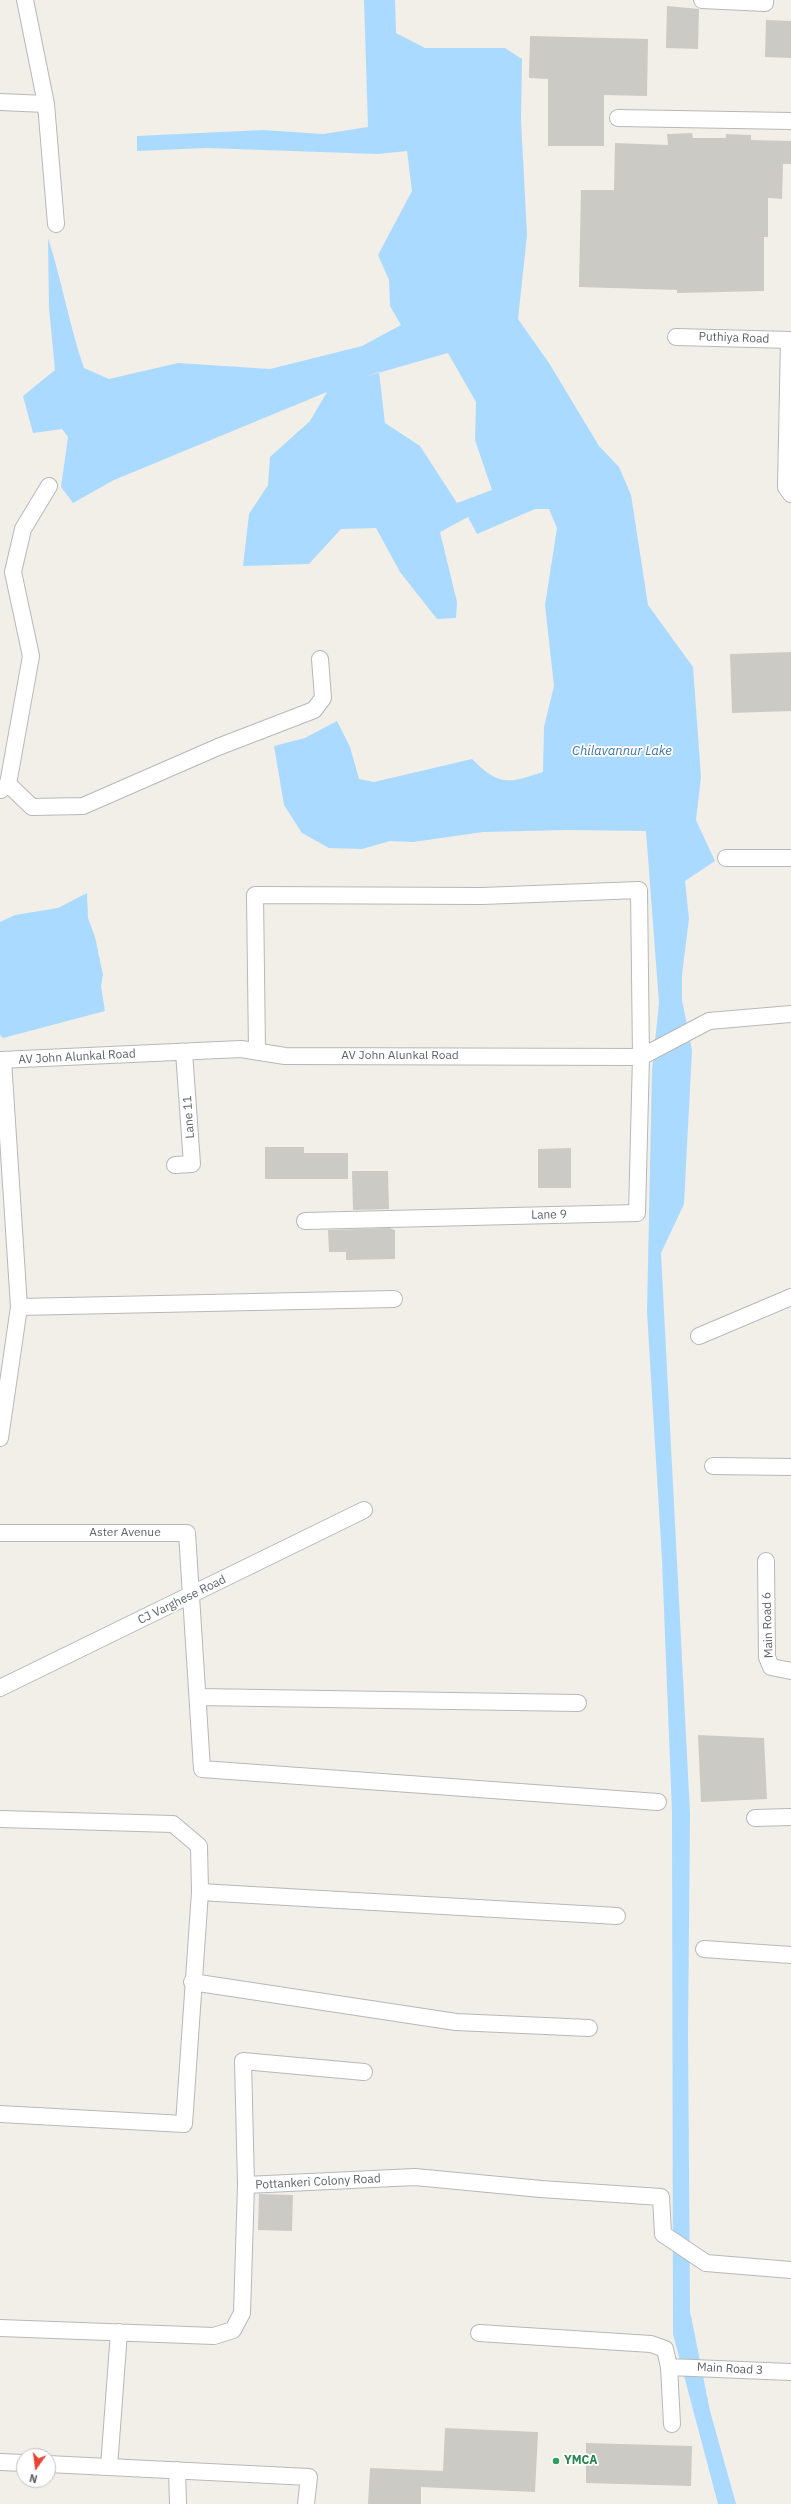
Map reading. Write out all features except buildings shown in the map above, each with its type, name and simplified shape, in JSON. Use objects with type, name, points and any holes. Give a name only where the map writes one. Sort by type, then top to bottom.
[{"type":"street","points":[[25,0],[46,104],[56,224]]},
{"type":"street","points":[[702,0],[765,3],[765,0]]},
{"type":"street","points":[[0,102],[46,104]]},
{"type":"street","points":[[618,118],[791,121]]},
{"type":"street","name":"Puthiya Road","points":[[676,336],[790,340]]},
{"type":"street","points":[[790,340],[786,487],[791,494]]},
{"type":"street","points":[[49,486],[23,529],[13,572],[32,656],[4,788],[32,807],[82,806],[218,747],[314,710],[323,698],[320,659]]},
{"type":"street","points":[[726,858],[791,858]]},
{"type":"street","points":[[257,1051],[255,894],[482,896],[639,890],[641,1057]]},
{"type":"street","name":"AV John Alunkal Road","points":[[1,1060],[241,1049],[285,1056],[641,1057],[709,1021],[791,1014]]},
{"type":"street","name":"Lane 11","points":[[175,1165],[192,1164],[184,1052]]},
{"type":"street","name":"Lane 9","points":[[305,1221],[637,1213],[641,1057]]},
{"type":"street","points":[[1,1060],[19,1307],[20,1342]]},
{"type":"street","points":[[699,1336],[791,1297]]},
{"type":"street","points":[[19,1307],[394,1300]]},
{"type":"street","points":[[0,1438],[19,1307]]},
{"type":"street","points":[[713,1466],[791,1467]]},
{"type":"street","name":"CJ Varghese Road","points":[[0,1688],[191,1596],[364,1510]]},
{"type":"street","name":"Aster Avenue","points":[[0,1532],[187,1533],[191,1596]]},
{"type":"street","name":"Main Road 6","points":[[766,1561],[768,1657],[771,1667],[791,1671]]},
{"type":"street","points":[[191,1596],[199,1697],[202,1769],[658,1802]]},
{"type":"street","points":[[199,1697],[578,1703]]},
{"type":"street","points":[[755,1818],[791,1817]]},
{"type":"street","points":[[0,1819],[173,1824],[199,1846],[200,1892],[192,1982],[184,2124],[0,2114]]},
{"type":"street","points":[[200,1892],[617,1916]]},
{"type":"street","points":[[704,1949],[791,1955]]},
{"type":"street","points":[[192,1982],[456,2022],[589,2028]]},
{"type":"street","points":[[246,2185],[244,2061],[364,2072]]},
{"type":"street","name":"Pottankeri Colony Road","points":[[0,2328],[214,2336],[233,2330],[242,2313],[246,2185],[415,2178],[541,2189],[661,2197],[663,2234],[706,2263],[791,2270]]},
{"type":"street","points":[[109,2467],[119,2332]]},
{"type":"street","points":[[479,2333],[651,2344],[665,2349],[669,2367],[672,2424]]},
{"type":"street","name":"Main Road 3","points":[[669,2367],[791,2372]]},
{"type":"street","points":[[0,2462],[16,2463]]},
{"type":"street","points":[[56,2464],[309,2477],[306,2504]]},
{"type":"street","points":[[177,2470],[178,2504]]},
{"type":"water","name":"Chilavannur Lake","points":[[364,0],[395,0],[396,33],[425,48],[505,48],[522,59],[521,120],[527,235],[518,319],[549,363],[599,446],[619,467],[631,495],[648,605],[693,667],[701,777],[696,820],[715,861],[685,881],[689,919],[682,974],[682,1000],[692,1050],[684,1204],[661,1253],[690,1813],[688,2032],[690,2311],[710,2411],[736,2504],[718,2504],[673,2334],[672,1812],[662,1560],[647,1312],[652,1071],[659,1003],[646,831],[567,830],[483,832],[413,842],[390,841],[362,849],[329,848],[302,833],[284,805],[274,746],[305,738],[337,721],[350,747],[359,779],[374,782],[472,759],[490,774],[505,780],[522,779],[543,772],[544,727],[554,686],[545,605],[557,528],[549,509],[535,509],[477,534],[468,517],[440,532],[457,602],[456,618],[437,619],[400,572],[376,528],[341,529],[309,564],[243,566],[249,514],[268,485],[270,457],[310,421],[327,392],[114,480],[73,503],[61,487],[68,437],[62,429],[33,433],[23,396],[55,370],[49,308],[48,238],[84,368],[109,379],[178,363],[270,369],[362,346],[401,325],[390,306],[389,280],[378,255],[412,191],[407,151],[378,154],[206,148],[137,151],[137,136],[263,130],[323,134],[368,127]],"holes":[[[448,353],[476,402],[475,440],[492,490],[457,503],[420,446],[385,423],[379,373]]]},
{"type":"water","points":[[87,893],[88,918],[95,937],[103,975],[101,986],[105,1011],[3,1038],[0,1035],[0,922],[15,915],[58,908]]},
{"type":"place","name":"YMCA","points":[[556,2461]]}]
